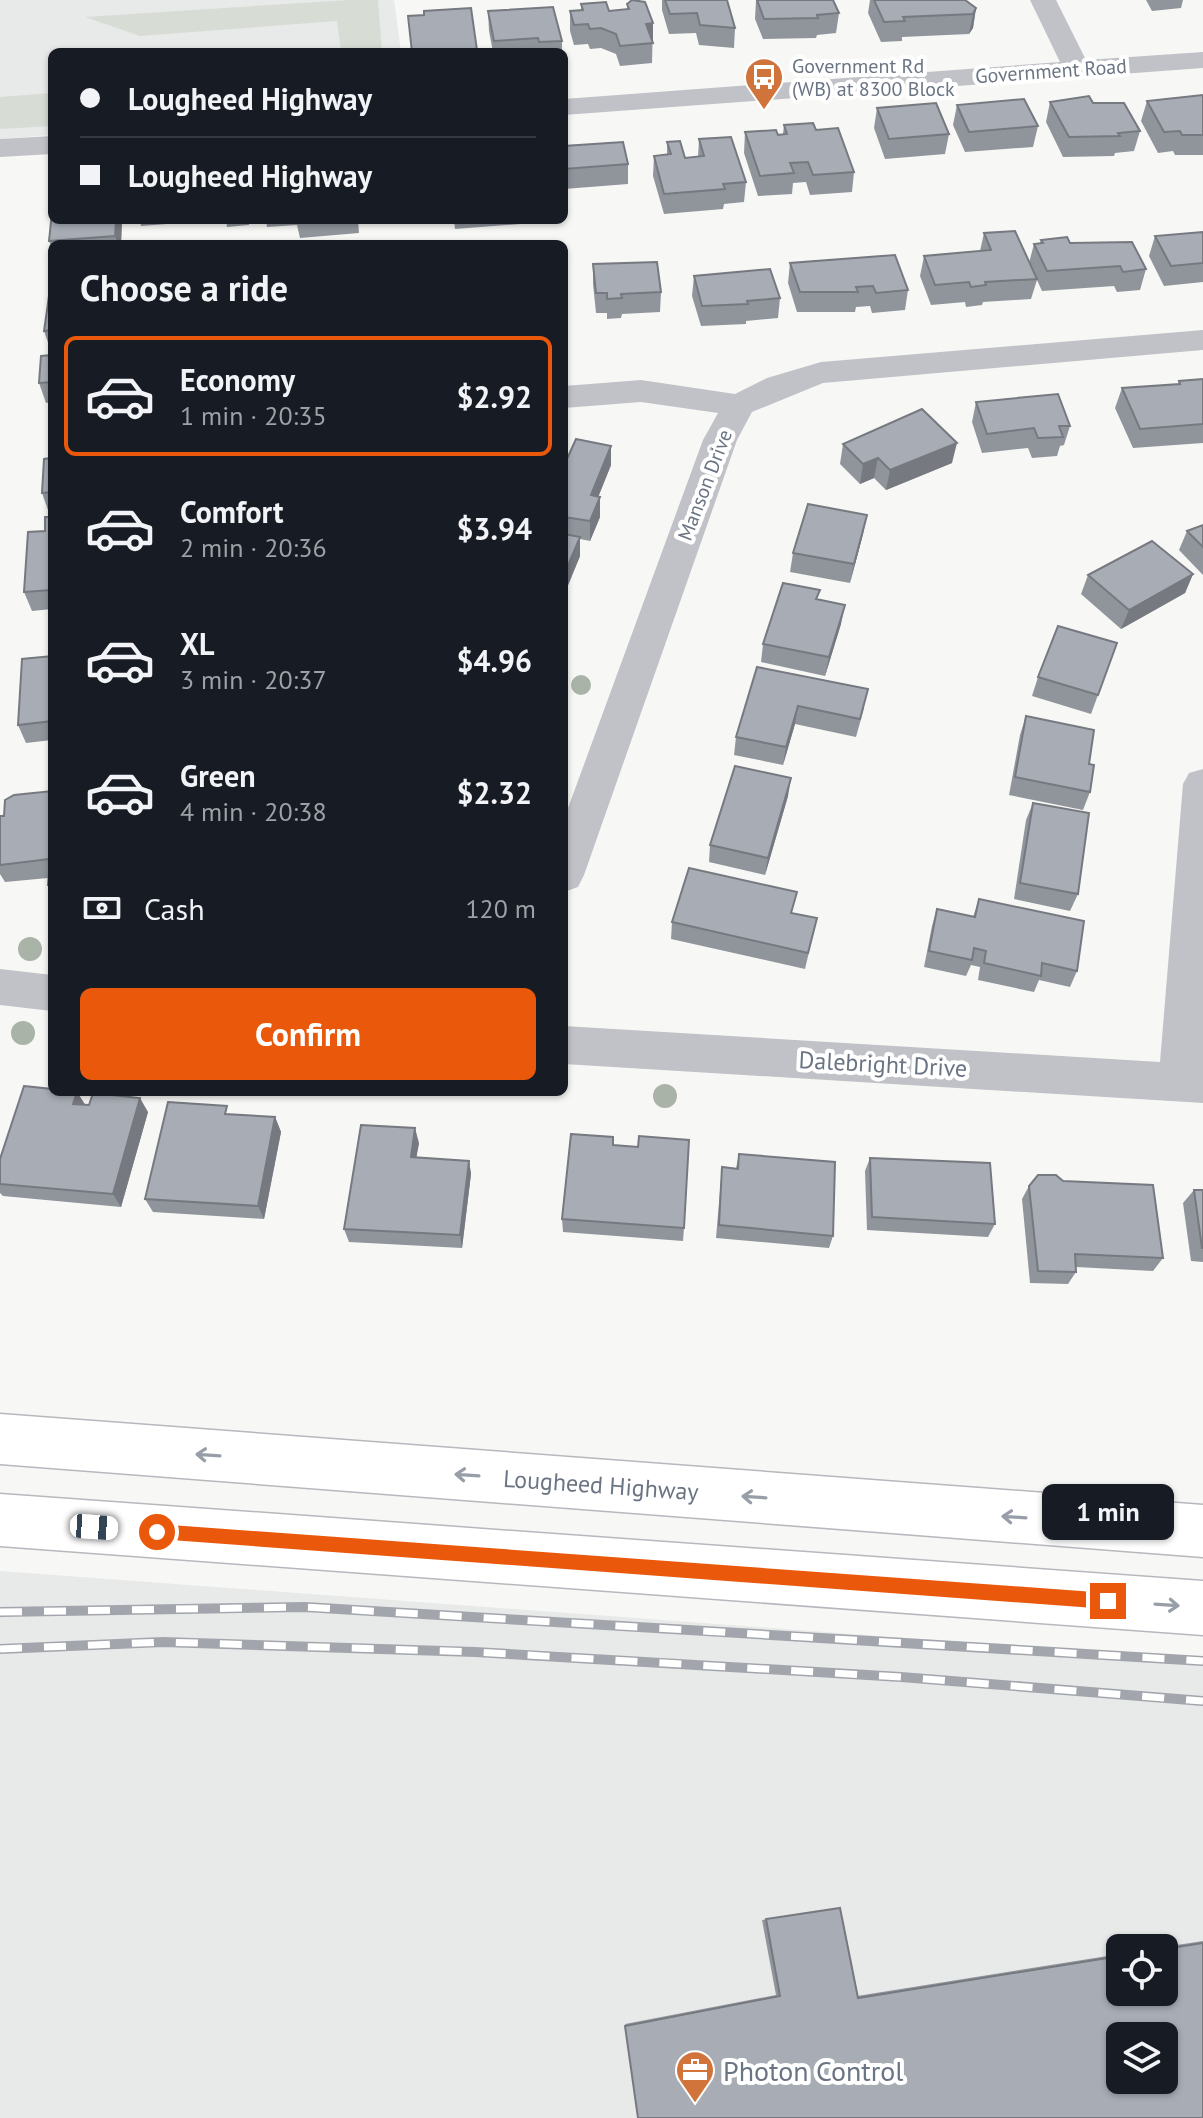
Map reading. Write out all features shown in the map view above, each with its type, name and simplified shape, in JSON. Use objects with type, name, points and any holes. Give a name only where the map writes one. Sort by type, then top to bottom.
[{"type":"main road","name":"Lougheed Highway","points":[[0,1439],[1203,1531]]},
{"type":"main road","points":[[0,1520],[1203,1608]]},
{"type":"street","points":[[1043,0],[1077,69]]},
{"type":"street","name":"Government Road","points":[[568,107],[1203,60]]},
{"type":"street","points":[[0,148],[48,145]]},
{"type":"street","name":"Manson Drive","points":[[568,864],[720,440],[739,405],[779,386],[821,373],[1203,340]]},
{"type":"street","points":[[568,397],[641,391],[739,405]]},
{"type":"street","points":[[1192,1083],[1203,784]]},
{"type":"street","points":[[0,987],[48,993]]},
{"type":"street","name":"Dalebright Drive","points":[[568,1045],[1192,1083]]},
{"type":"shaded area","points":[[0,0],[394,0],[400,48],[48,48],[48,135],[0,139]]},
{"type":"shaded area","points":[[378,0],[382,48],[340,48],[337,21],[140,36],[85,17]]},
{"type":"shaded area","points":[[48,93],[48,126],[0,129],[0,97]]},
{"type":"shaded area","points":[[0,1571],[1203,1660],[1203,2118],[0,2118]]},
{"type":"building","points":[[632,0],[645,2],[653,23],[646,24],[653,43],[620,46],[616,34],[601,28],[590,29],[588,24],[574,25],[570,11],[583,10],[581,4],[606,2],[609,11],[629,9],[627,4]]},
{"type":"building","points":[[665,0],[727,0],[735,28],[700,25],[697,13],[670,14]]},
{"type":"building","points":[[757,0],[833,0],[839,13],[817,15],[818,18],[764,19]]},
{"type":"building","points":[[874,0],[965,0],[976,8],[973,14],[903,17],[905,21],[884,22]]},
{"type":"building","points":[[553,7],[562,41],[539,42],[538,38],[494,41],[488,11]]},
{"type":"building","points":[[471,8],[477,48],[412,48],[408,16],[424,15],[424,11]]},
{"type":"building","points":[[1203,95],[1203,135],[1164,132],[1147,101]]},
{"type":"building","points":[[1089,96],[1093,103],[1124,103],[1140,131],[1118,133],[1120,136],[1069,137],[1050,102]]},
{"type":"building","points":[[1024,99],[1038,126],[969,132],[957,105]]},
{"type":"building","points":[[936,103],[949,134],[889,139],[877,108]]},
{"type":"building","points":[[813,123],[816,130],[838,128],[854,172],[813,175],[808,162],[790,163],[794,173],[760,176],[745,132],[776,130],[778,135],[787,134],[784,125]]},
{"type":"building","points":[[731,137],[746,182],[723,184],[725,189],[664,194],[654,156],[671,154],[667,142],[680,141],[685,158],[704,156],[699,139]]},
{"type":"building","points":[[623,142],[628,164],[568,169],[568,146]]},
{"type":"building","points":[[51,224],[116,224],[115,236],[49,240]]},
{"type":"building","points":[[1015,231],[1037,279],[985,282],[986,285],[971,287],[969,282],[935,285],[924,256],[991,250],[984,233]]},
{"type":"building","points":[[1203,232],[1203,263],[1171,266],[1155,236]]},
{"type":"building","points":[[1067,237],[1070,243],[1132,242],[1146,269],[1123,272],[1120,266],[1047,271],[1034,244],[1043,243],[1041,240]]},
{"type":"building","points":[[895,255],[908,290],[876,293],[873,286],[856,287],[858,292],[800,292],[790,263]]},
{"type":"building","points":[[657,262],[661,292],[621,294],[622,298],[607,299],[607,293],[596,293],[593,264]]},
{"type":"building","points":[[770,269],[780,298],[747,301],[748,304],[702,306],[694,276]]},
{"type":"building","points":[[48,303],[48,330],[44,331]]},
{"type":"building","points":[[48,355],[48,382],[39,383],[41,356]]},
{"type":"building","points":[[1203,379],[1203,424],[1140,429],[1122,388],[1180,384],[1179,381]]},
{"type":"building","points":[[1058,394],[1070,426],[1059,426],[1063,437],[1038,438],[1034,428],[987,434],[976,402]]},
{"type":"building","points":[[922,409],[957,443],[890,470],[878,458],[863,464],[843,444]]},
{"type":"building","points":[[576,439],[611,446],[591,495],[600,497],[590,521],[568,518],[568,457]]},
{"type":"building","points":[[48,458],[48,492],[42,493],[44,459]]},
{"type":"building","points":[[808,504],[867,515],[854,564],[793,553]]},
{"type":"building","points":[[45,517],[48,517],[48,590],[24,592],[28,532],[45,531]]},
{"type":"building","points":[[1203,525],[1203,547],[1187,531]]},
{"type":"building","points":[[568,535],[580,537],[568,566]]},
{"type":"building","points":[[1152,541],[1193,574],[1129,610],[1088,575]]},
{"type":"building","points":[[783,583],[820,590],[816,599],[845,605],[829,657],[763,644]]},
{"type":"building","points":[[1058,626],[1117,643],[1098,695],[1038,677]]},
{"type":"building","points":[[48,656],[48,721],[18,725],[22,659]]},
{"type":"building","points":[[757,667],[868,689],[860,719],[798,706],[786,747],[736,737]]},
{"type":"building","points":[[1026,716],[1094,730],[1089,764],[1094,765],[1090,792],[1015,777]]},
{"type":"building","points":[[735,766],[791,778],[768,858],[710,845]]},
{"type":"building","points":[[48,791],[48,859],[0,865],[0,816],[4,816],[5,800],[14,795]]},
{"type":"building","points":[[1033,803],[1089,813],[1078,894],[1020,883]]},
{"type":"building","points":[[689,868],[797,892],[791,913],[817,918],[808,953],[672,922]]},
{"type":"building","points":[[979,899],[1084,921],[1077,971],[1042,963],[1041,976],[984,963],[986,951],[974,948],[972,960],[929,951],[937,909],[975,917]]},
{"type":"building","points":[[24,1086],[48,1089],[48,1096],[76,1096],[73,1104],[89,1105],[92,1096],[140,1098],[113,1194],[0,1184],[0,1159]]},
{"type":"building","points":[[168,1102],[227,1106],[225,1114],[275,1117],[258,1206],[145,1199]]},
{"type":"building","points":[[361,1125],[415,1128],[411,1157],[469,1161],[460,1235],[344,1229]]},
{"type":"building","points":[[571,1134],[613,1137],[613,1145],[638,1147],[639,1136],[689,1140],[684,1228],[562,1219]]},
{"type":"building","points":[[739,1154],[835,1162],[833,1236],[719,1225],[722,1167],[738,1169]]},
{"type":"building","points":[[870,1158],[990,1163],[995,1224],[872,1217]]},
{"type":"building","points":[[1038,1175],[1056,1175],[1063,1181],[1153,1185],[1163,1258],[1075,1254],[1076,1272],[1038,1271],[1029,1186]]},
{"type":"building","points":[[1194,1190],[1203,1190],[1203,1248],[1202,1248]]},
{"type":"building","points":[[840,1908],[858,1998],[1106,1958],[1106,2006],[1178,2006],[1178,1947],[1203,1943],[1203,2118],[638,2118],[625,2026],[780,1996],[766,1919]]},
{"type":"railway","points":[[0,1612],[305,1607],[1203,1661]]},
{"type":"railway","points":[[0,1649],[163,1642],[475,1652],[901,1677],[1203,1701]]},
{"type":"place","name":"Government Rd (WB) at 8300 Block","points":[[764,111]]},
{"type":"place","name":"Photon Control","points":[[695,2104]]},
{"type":"route","points":[[157,1532],[1108,1601]]}]
